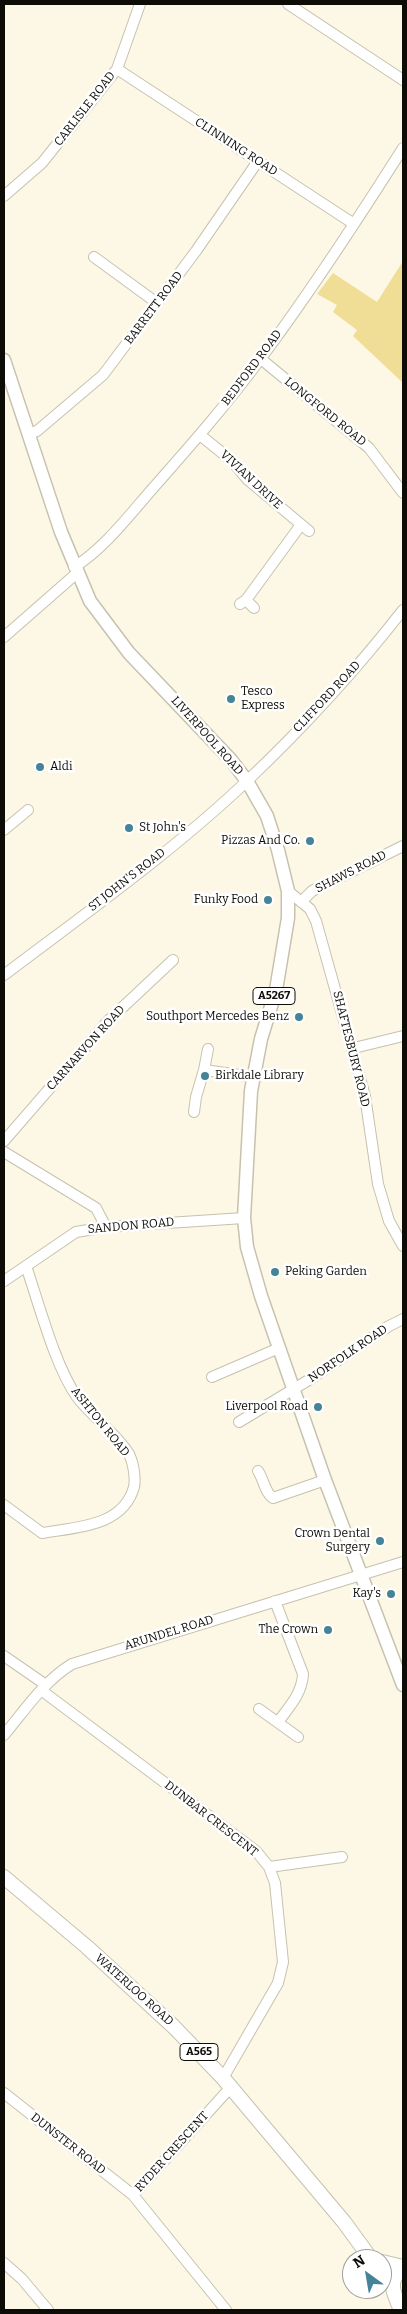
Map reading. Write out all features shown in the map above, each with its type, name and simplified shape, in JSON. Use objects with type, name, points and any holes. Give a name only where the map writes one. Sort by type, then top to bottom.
[{"type":"highway","name":"WATERLOO ROAD","points":[[4,1877],[87,1947],[174,2027],[227,2083],[295,2162],[366,2249]]},
{"type":"highway","points":[[401,2310],[392,2291],[394,2276],[403,2268]]},
{"type":"main road","name":"LIVERPOOL ROAD","points":[[4,360],[61,532],[90,601],[129,653],[230,760],[247,781],[267,816],[278,850],[288,891],[288,918],[277,986],[261,1039],[254,1078],[244,1218],[247,1247],[252,1268],[325,1480],[403,1685]]},
{"type":"street","name":"CARLISLE ROAD","points":[[4,196],[42,163],[117,69],[140,4]]},
{"type":"street","points":[[288,4],[403,80]]},
{"type":"street","name":"CLINNING ROAD","points":[[117,69],[354,224]]},
{"type":"street","name":"BEDFORD ROAD","points":[[4,637],[87,560],[200,435],[261,359],[354,224],[403,148]]},
{"type":"street","name":"BARRETT ROAD","points":[[28,434],[37,431],[103,375],[196,251],[258,162]]},
{"type":"street","points":[[94,256],[157,304]]},
{"type":"street","name":"LONGFORD ROAD","points":[[261,359],[369,448],[403,493]]},
{"type":"street","name":"VIVIAN DRIVE","points":[[200,435],[231,460],[248,480],[305,529],[243,602],[254,608]]},
{"type":"street","name":"CLIFFORD ROAD","points":[[247,781],[323,703],[403,610]]},
{"type":"street","name":"ST JOHN'S ROAD","points":[[4,975],[126,882],[247,781]]},
{"type":"street","points":[[4,830],[28,810]]},
{"type":"street","name":"SHAWS ROAD","points":[[301,902],[312,891],[403,846]]},
{"type":"street","name":"SHAFTESBURY ROAD","points":[[288,891],[310,909],[316,921],[354,1048],[365,1096],[378,1184],[389,1221],[403,1246]]},
{"type":"street","name":"CARNARVON ROAD","points":[[4,1141],[108,1021],[173,960]]},
{"type":"street","points":[[354,1048],[403,1036]]},
{"type":"street","points":[[194,1112],[208,1049]]},
{"type":"street","points":[[204,1070],[254,1078]]},
{"type":"street","points":[[4,1152],[96,1208],[106,1227]]},
{"type":"street","name":"SANDON ROAD","points":[[4,1281],[76,1232],[106,1227],[244,1218]]},
{"type":"street","name":"ASHTON ROAD","points":[[4,1505],[42,1533],[73,1528],[106,1520],[121,1510],[131,1496],[136,1480],[129,1454],[77,1397],[63,1373],[26,1266]]},
{"type":"street","name":"NORFOLK ROAD","points":[[239,1422],[294,1390],[389,1326],[403,1319]]},
{"type":"street","points":[[212,1377],[279,1348]]},
{"type":"street","points":[[258,1471],[264,1480],[268,1495],[273,1498],[325,1480]]},
{"type":"street","name":"ARUNDEL ROAD","points":[[4,1735],[43,1688],[61,1671],[72,1664],[403,1562]]},
{"type":"street","points":[[275,1600],[302,1674],[302,1684],[298,1696],[278,1722]]},
{"type":"street","name":"DUNBAR CRESCENT","points":[[4,1656],[256,1851],[269,1867],[275,1883],[283,1962],[278,1983],[227,2083]]},
{"type":"street","points":[[259,1709],[298,1737]]},
{"type":"street","points":[[269,1867],[342,1857]]},
{"type":"street","name":"RYDER CRESCENT","points":[[226,2310],[133,2195],[227,2083]]},
{"type":"street","name":"DUNSTER ROAD","points":[[4,2093],[133,2195]]},
{"type":"street","points":[[4,2263],[22,2279],[48,2310]]},
{"type":"shaded area","points":[[403,261],[403,383],[353,336],[357,330],[333,312],[337,305],[317,294],[333,273],[377,302]]},
{"type":"place","name":"Tesco Express","points":[[231,699]]},
{"type":"place","name":"Aldi","points":[[40,767]]},
{"type":"place","name":"St John's","points":[[129,828]]},
{"type":"place","name":"Pizzas And Co.","points":[[310,841]]},
{"type":"place","name":"Funky Food","points":[[268,900]]},
{"type":"place","name":"Southport Mercedes Benz","points":[[299,1017]]},
{"type":"place","name":"Birkdale Library","points":[[205,1076]]},
{"type":"place","name":"Peking Garden","points":[[275,1272]]},
{"type":"place","name":"Liverpool Road","points":[[318,1407]]},
{"type":"place","name":"Crown Dental Surgery","points":[[380,1541]]},
{"type":"place","name":"Kay's","points":[[391,1594]]},
{"type":"place","name":"The Crown","points":[[328,1630]]}]
